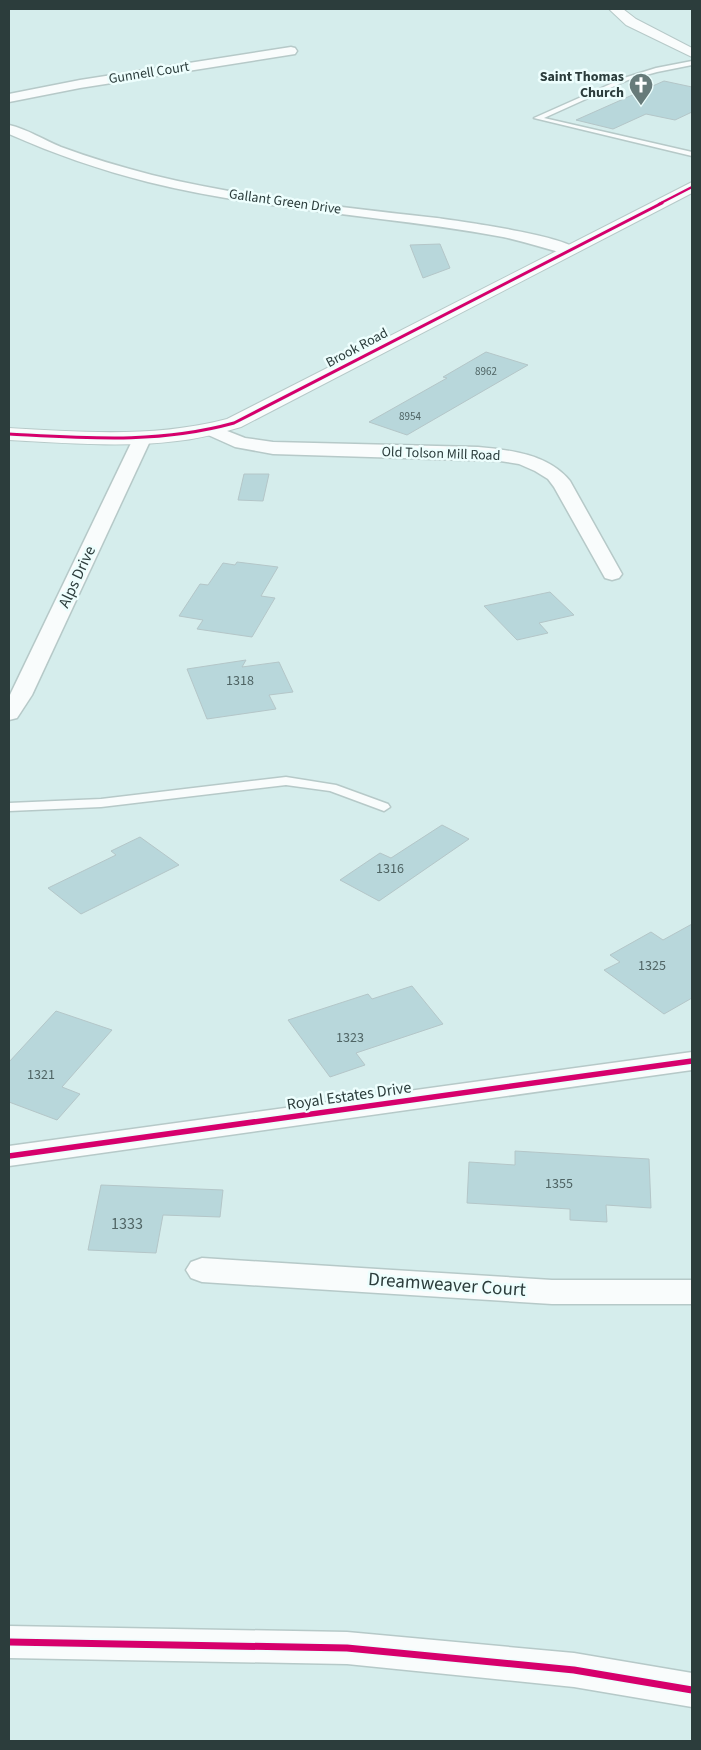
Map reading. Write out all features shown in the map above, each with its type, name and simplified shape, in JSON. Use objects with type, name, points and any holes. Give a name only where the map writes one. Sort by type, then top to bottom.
[{"type":"street","points":[[614,9],[631,22],[692,53]]},
{"type":"street","name":"Gunnell Court","points":[[9,98],[80,84],[291,52]]},
{"type":"street","name":"Gallant Green Drive","points":[[9,129],[45,147],[75,158],[140,177],[181,186],[283,202],[507,232],[569,250]]},
{"type":"street","name":"Brook Road","points":[[9,434],[142,439],[186,436],[234,423],[265,409],[692,187]]},
{"type":"street","name":"Old Tolson Mill Road","points":[[212,430],[241,443],[273,448],[478,453],[524,460],[542,467],[555,475],[563,485],[612,574]]},
{"type":"street","name":"Alps Drive","points":[[9,713],[21,695],[142,439]]},
{"type":"street","name":"Royal Estates Drive","points":[[9,1156],[692,1061]]},
{"type":"street","name":"Dreamweaver Court","points":[[202,1270],[552,1292],[692,1292]]},
{"type":"street","points":[[9,1642],[347,1648],[574,1670],[692,1690]]},
{"type":"lane","points":[[692,63],[656,70],[626,79],[538,118],[692,154]]},
{"type":"lane","points":[[9,807],[101,803],[286,781],[332,788],[384,807]]},
{"type":"building","name":"Saint Thomas Church","points":[[664,81],[692,87],[692,112],[675,120],[646,114],[613,129],[576,120]]},
{"type":"building","points":[[440,244],[450,268],[423,278],[410,245]]},
{"type":"building","points":[[486,352],[528,365],[407,435],[369,422],[447,378],[443,377]]},
{"type":"building","points":[[244,474],[269,474],[263,501],[238,500]]},
{"type":"building","points":[[237,562],[278,567],[261,596],[275,598],[252,637],[197,629],[203,620],[179,616],[200,584],[208,585],[223,563],[235,565]]},
{"type":"building","points":[[550,592],[574,615],[539,623],[548,633],[517,640],[484,606]]},
{"type":"building","points":[[246,660],[242,667],[279,662],[293,692],[269,695],[276,709],[207,719],[187,669]]},
{"type":"building","points":[[442,825],[469,839],[379,901],[340,880],[380,853],[391,858]]},
{"type":"building","points":[[140,837],[179,865],[81,914],[48,888],[116,855],[111,851]]},
{"type":"building","points":[[692,924],[692,998],[664,1014],[604,970],[620,962],[610,955],[651,932],[663,940]]},
{"type":"building","points":[[412,986],[443,1024],[356,1053],[365,1065],[330,1077],[288,1020],[368,994],[372,999]]},
{"type":"building","points":[[56,1011],[112,1030],[62,1087],[80,1094],[57,1120],[9,1102],[9,1062]]},
{"type":"building","points":[[515,1151],[649,1159],[651,1208],[606,1205],[607,1222],[570,1220],[570,1209],[467,1203],[469,1162],[515,1165]]},
{"type":"building","points":[[101,1185],[223,1190],[220,1217],[163,1215],[156,1253],[88,1250]]},
{"type":"cycle path","points":[[9,434],[122,439],[151,438],[179,435],[234,423],[692,187]]},
{"type":"cycle path","points":[[9,1156],[692,1061]]},
{"type":"cycle path","points":[[9,1642],[347,1648],[574,1670],[692,1690]]},
{"type":"place","name":"Saint Thomas Church","points":[[641,106]]}]
